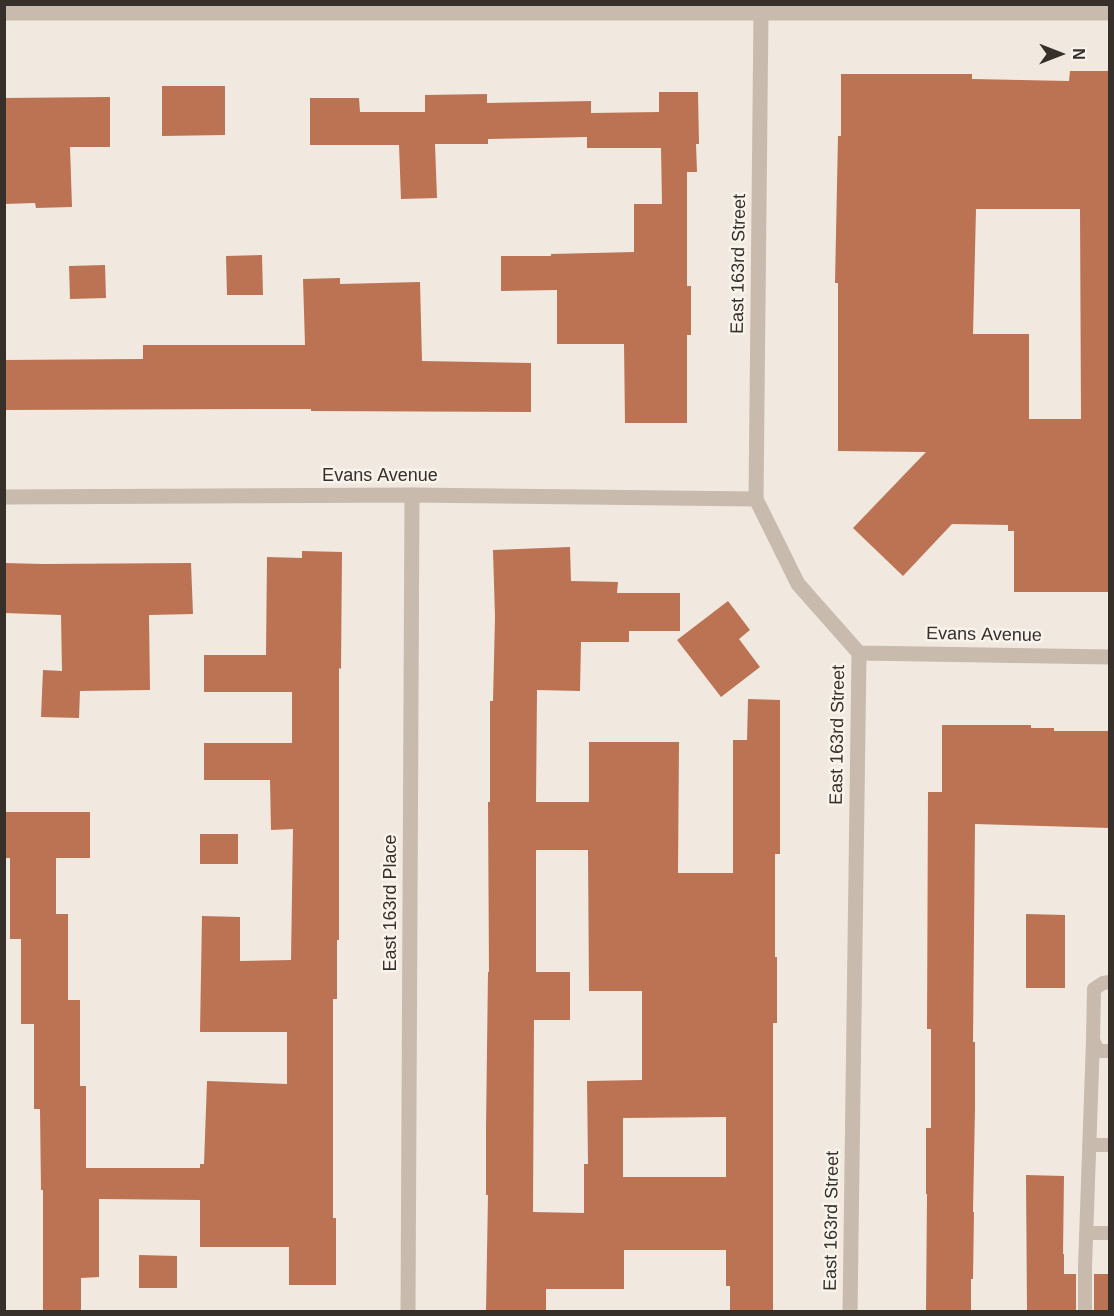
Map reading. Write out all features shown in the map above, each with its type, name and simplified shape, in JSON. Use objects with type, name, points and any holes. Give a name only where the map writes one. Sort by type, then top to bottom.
[{"type":"street","points":[[4,13],[651,8],[732,8],[761,12],[912,9],[1110,13]]},
{"type":"street","name":"East 163rd Street","points":[[761,12],[756,499],[798,584],[859,653],[850,1311]]},
{"type":"street","name":"Evans Avenue","points":[[4,497],[412,495],[756,499]]},
{"type":"street","name":"East 163rd Place","points":[[408,1311],[412,495]]},
{"type":"street","name":"Evans Avenue","points":[[859,653],[1110,657]]},
{"type":"lane","points":[[1085,1311],[1094,989],[1103,983],[1110,982]]},
{"type":"lane","points":[[1093,1040],[1098,1051],[1110,1051]]},
{"type":"lane","points":[[1089,1145],[1110,1145]]},
{"type":"lane","points":[[1086,1233],[1110,1233]]},
{"type":"building","points":[[1070,71],[1110,71],[1110,592],[1014,592],[1014,531],[1008,531],[1008,525],[952,524],[903,576],[853,528],[926,452],[838,451],[838,283],[835,283],[841,74],[972,74],[972,79],[1069,81]],"holes":[[[976,209],[1080,209],[1081,419],[1029,419],[1029,334],[973,334]]]},
{"type":"building","points":[[162,86],[225,86],[225,135],[162,136]]},
{"type":"building","points":[[659,92],[698,92],[697,172],[687,172],[687,286],[691,286],[691,335],[687,335],[687,423],[625,423],[624,344],[557,344],[557,290],[501,291],[501,256],[634,252],[634,204],[662,204],[661,148],[587,148],[587,137],[488,139],[488,144],[435,144],[437,198],[401,199],[399,145],[310,145],[310,98],[359,98],[360,112],[425,112],[425,95],[487,94],[487,103],[591,101],[591,113],[659,112]]},
{"type":"building","points":[[110,97],[110,147],[70,147],[72,207],[36,208],[35,203],[4,204],[4,98]]},
{"type":"building","points":[[262,255],[263,295],[227,295],[226,256]]},
{"type":"building","points":[[105,265],[106,298],[70,299],[69,266]]},
{"type":"building","points":[[340,278],[340,284],[420,282],[422,361],[531,363],[531,412],[311,411],[311,409],[4,410],[4,360],[143,359],[143,345],[305,345],[303,279]]},
{"type":"building","points":[[570,547],[571,581],[618,582],[617,593],[680,593],[680,631],[629,631],[629,642],[581,642],[580,691],[537,690],[536,802],[589,802],[589,742],[679,742],[678,873],[733,873],[733,740],[747,740],[748,699],[780,700],[780,854],[775,854],[777,1023],[773,1023],[773,1311],[730,1311],[730,1286],[726,1286],[726,1250],[624,1250],[624,1289],[546,1289],[546,1311],[486,1311],[488,802],[490,802],[490,701],[493,701],[495,617],[493,550]],"holes":[[[536,850],[588,850],[589,991],[642,991],[642,1080],[587,1081],[588,1164],[584,1164],[584,1213],[533,1212],[534,1020],[570,1020],[570,972],[536,972]],[[726,1117],[726,1177],[623,1177],[623,1118]]]},
{"type":"building","points":[[302,551],[342,552],[341,669],[339,668],[339,940],[337,940],[337,999],[333,999],[333,1218],[336,1218],[336,1285],[289,1285],[289,1247],[200,1247],[200,1200],[99,1199],[99,1277],[81,1278],[81,1311],[43,1311],[43,1190],[41,1190],[40,1109],[34,1109],[34,1024],[21,1024],[21,939],[10,939],[10,858],[4,858],[4,812],[90,812],[90,858],[56,858],[56,914],[68,914],[68,1000],[80,1000],[80,1086],[86,1086],[86,1168],[200,1168],[200,1164],[204,1164],[207,1081],[287,1084],[287,1032],[200,1032],[202,916],[240,917],[240,961],[291,960],[293,829],[271,830],[270,780],[204,780],[204,743],[292,743],[292,692],[204,692],[204,655],[266,655],[267,557],[302,558]]},
{"type":"building","points":[[4,563],[191,563],[193,614],[149,615],[150,690],[80,691],[79,718],[41,717],[43,670],[62,671],[61,615],[4,613]]},
{"type":"building","points":[[728,601],[750,630],[739,639],[760,667],[721,697],[677,640]]},
{"type":"building","points":[[942,725],[1031,725],[1031,728],[1054,728],[1054,731],[1110,731],[1110,828],[975,824],[973,1042],[975,1042],[975,1108],[971,1311],[926,1311],[926,1128],[931,1128],[931,1029],[927,1029],[928,792],[942,792]]},
{"type":"building","points":[[200,834],[238,834],[238,864],[200,864]]},
{"type":"building","points":[[1026,914],[1065,915],[1065,988],[1026,988]]},
{"type":"building","points":[[1026,1175],[1064,1176],[1064,1274],[1076,1274],[1076,1311],[1027,1311]]},
{"type":"building","points":[[139,1255],[177,1256],[177,1288],[139,1288]]},
{"type":"building","points":[[1094,1274],[1110,1274],[1110,1311],[1094,1311]]}]
